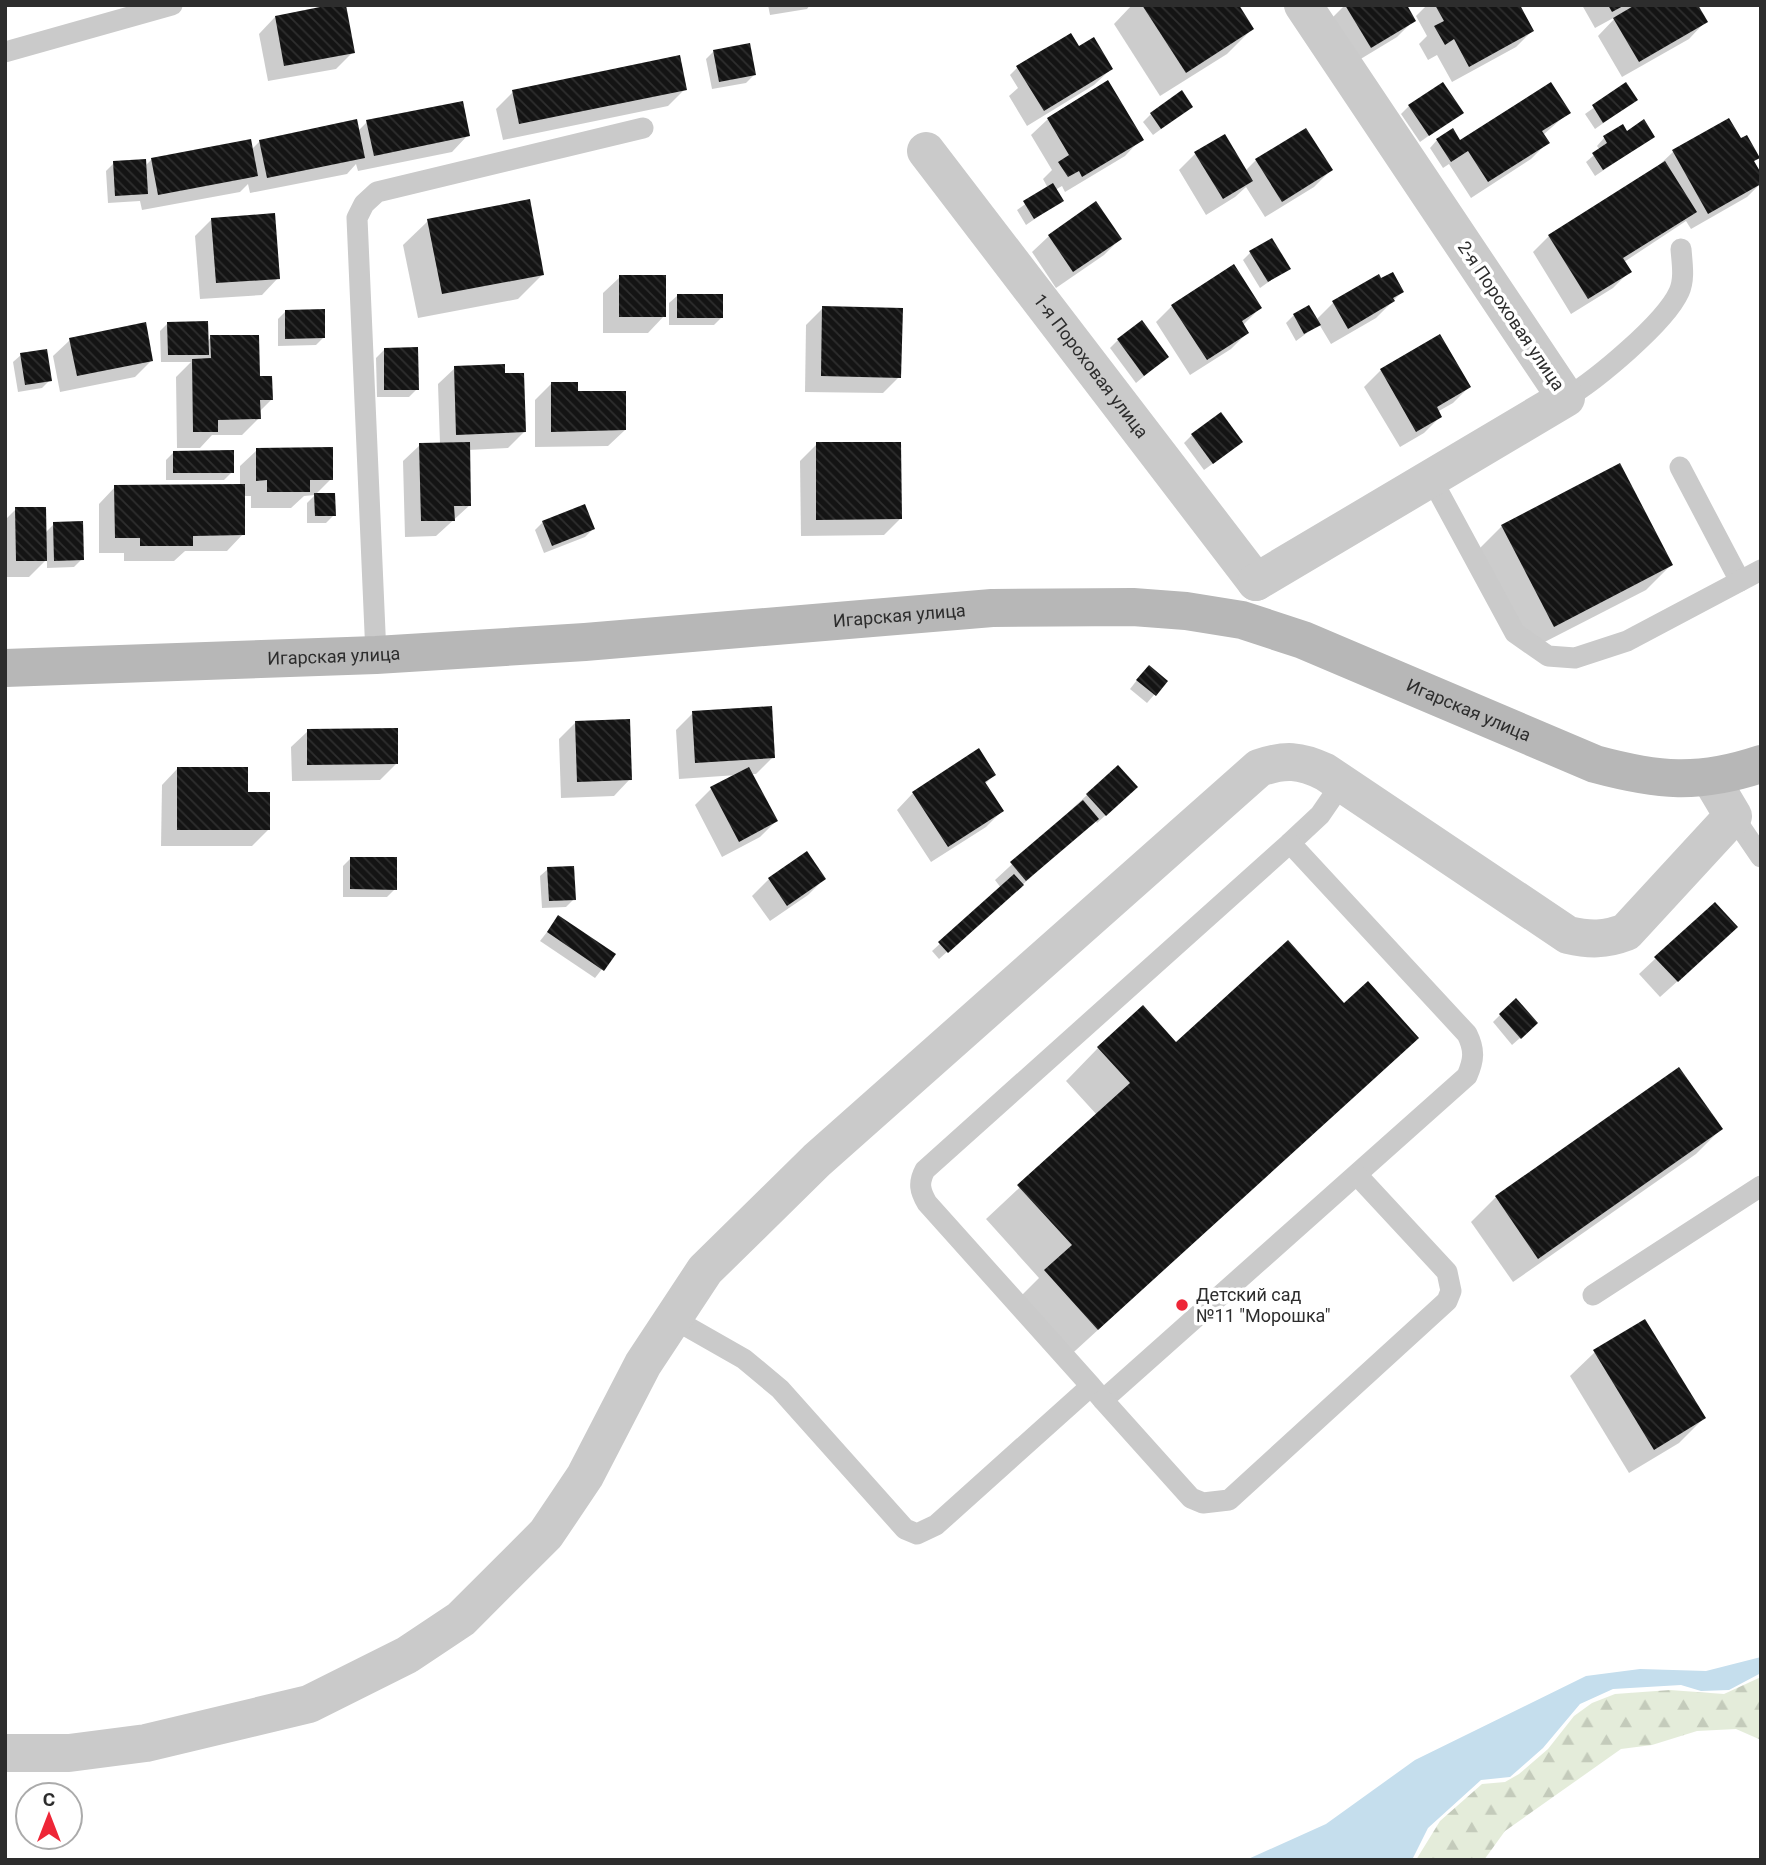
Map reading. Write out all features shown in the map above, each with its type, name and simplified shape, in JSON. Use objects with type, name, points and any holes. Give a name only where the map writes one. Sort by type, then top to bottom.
[{"type":"street","name":"2-я Пороховая улица","points":[[1256,582],[1566,398],[1303,5]]},
{"type":"street","name":"1-я Пороховая улица","points":[[926,151],[1256,582]]},
{"type":"street","points":[[1242,620],[1256,582]]},
{"type":"street","name":"Игарская улица","points":[[5,668],[376,655],[585,642],[1005,608],[1133,607],[1186,611],[1242,620],[1377,669],[1595,764],[1646,776],[1711,779],[1761,764]]},
{"type":"street","points":[[7,1753],[69,1753],[146,1743],[310,1704],[407,1655],[461,1619],[546,1534],[585,1476],[671,1318],[705,1270],[817,1160],[1259,768],[1280,760],[1302,761],[1342,783],[1568,935],[1589,940],[1609,939],[1626,932],[1751,838],[1711,779]]},
{"type":"lane","points":[[5,52],[172,5]]},
{"type":"lane","points":[[376,655],[357,218],[364,204],[377,192],[643,128]]},
{"type":"lane","points":[[1566,398],[1604,371],[1670,307],[1680,290],[1683,275],[1681,249]]},
{"type":"lane","points":[[1679,467],[1740,581]]},
{"type":"lane","points":[[1431,478],[1515,633],[1548,656],[1575,658],[1627,641],[1761,570]]},
{"type":"lane","points":[[1342,783],[1320,815],[925,1170],[920,1180],[921,1193],[927,1203],[1191,1498],[1203,1503],[1229,1500],[1447,1301],[1451,1291],[1447,1272],[1357,1175]]},
{"type":"lane","points":[[671,1318],[744,1359],[780,1389],[905,1529],[917,1534],[936,1525],[1357,1175],[1467,1076],[1473,1063],[1474,1048],[1467,1034],[1290,843]]},
{"type":"lane","points":[[1593,1295],[1761,1185]]},
{"type":"green space","points":[[1761,1677],[1761,1740],[1736,1729],[1697,1731],[1652,1745],[1621,1749],[1505,1831],[1484,1860],[1416,1860],[1440,1821],[1482,1784],[1505,1782],[1519,1774],[1548,1749],[1574,1716],[1592,1703],[1615,1694],[1670,1690],[1724,1694]]},
{"type":"water","points":[[1761,1657],[1761,1673],[1729,1690],[1701,1691],[1681,1685],[1613,1689],[1580,1704],[1543,1748],[1510,1777],[1481,1780],[1428,1828],[1412,1860],[1246,1860],[1326,1824],[1415,1760],[1586,1676],[1640,1669],[1706,1671]]},
{"type":"building","points":[[330,5],[346,5],[355,53],[284,66],[275,16]]},
{"type":"building","points":[[1142,5],[1239,5],[1254,29],[1186,73]]},
{"type":"building","points":[[1345,5],[1407,5],[1416,21],[1371,48]]},
{"type":"building","points":[[1435,5],[1520,5],[1534,31],[1469,67],[1454,39],[1445,45],[1434,26],[1444,21]]},
{"type":"building","points":[[1608,5],[1625,5],[1612,12]]},
{"type":"building","points":[[1635,5],[1698,5],[1708,22],[1639,62],[1613,18]]},
{"type":"building","points":[[1071,33],[1079,46],[1094,37],[1113,69],[1044,111],[1016,66]]},
{"type":"building","points":[[750,43],[756,75],[719,82],[713,50]]},
{"type":"building","points":[[680,55],[687,90],[519,124],[512,90]]},
{"type":"building","points":[[1108,80],[1144,140],[1082,177],[1079,171],[1068,177],[1058,162],[1069,155],[1047,118]]},
{"type":"building","points":[[1443,82],[1464,113],[1429,136],[1408,105]]},
{"type":"building","points":[[1551,82],[1571,113],[1542,131],[1550,143],[1488,182],[1468,151],[1451,162],[1436,139],[1453,128],[1460,140]]},
{"type":"building","points":[[1626,82],[1638,100],[1603,123],[1592,105]]},
{"type":"building","points":[[1182,90],[1193,107],[1161,129],[1150,113]]},
{"type":"building","points":[[463,101],[470,136],[374,156],[366,120]]},
{"type":"building","points":[[1729,118],[1741,138],[1747,135],[1760,158],[1754,161],[1761,173],[1761,184],[1708,214],[1672,150]]},
{"type":"building","points":[[357,119],[365,158],[267,178],[259,140]]},
{"type":"building","points":[[1644,119],[1655,137],[1603,170],[1592,153],[1607,143],[1603,136],[1623,124],[1627,131]]},
{"type":"building","points":[[1306,128],[1333,170],[1282,202],[1255,159]]},
{"type":"building","points":[[1225,134],[1253,181],[1223,199],[1194,152]]},
{"type":"building","points":[[251,139],[258,176],[158,195],[151,158]]},
{"type":"building","points":[[146,159],[148,194],[115,196],[113,161]]},
{"type":"building","points":[[1665,161],[1697,212],[1623,258],[1632,272],[1588,299],[1548,235]]},
{"type":"building","points":[[1053,183],[1064,201],[1034,219],[1023,201]]},
{"type":"building","points":[[530,199],[544,275],[442,294],[427,219]]},
{"type":"building","points":[[1096,201],[1122,239],[1073,272],[1048,235]]},
{"type":"building","points":[[275,213],[280,279],[216,283],[211,218]]},
{"type":"building","points":[[1272,238],[1291,269],[1268,282],[1249,251]]},
{"type":"building","points":[[1234,264],[1262,308],[1242,321],[1249,333],[1207,360],[1171,305]]},
{"type":"building","points":[[1393,272],[1404,292],[1393,298],[1395,301],[1348,329],[1332,301],[1379,274],[1381,278]]},
{"type":"building","points":[[619,275],[666,275],[666,317],[619,317]]},
{"type":"building","points":[[677,294],[723,294],[723,318],[677,318]]},
{"type":"building","points":[[1309,305],[1321,325],[1304,334],[1293,314]]},
{"type":"building","points":[[822,306],[903,308],[901,378],[821,376]]},
{"type":"building","points":[[325,309],[325,338],[285,339],[285,310]]},
{"type":"building","points":[[1142,320],[1169,357],[1144,376],[1117,339]]},
{"type":"building","points":[[208,321],[209,355],[168,355],[167,322]]},
{"type":"building","points":[[146,322],[153,361],[77,376],[69,338]]},
{"type":"building","points":[[1440,334],[1471,387],[1437,407],[1442,417],[1416,432],[1380,369]]},
{"type":"building","points":[[210,335],[259,335],[260,376],[272,376],[273,400],[260,400],[261,419],[218,420],[218,432],[193,432],[192,359],[211,358]]},
{"type":"building","points":[[418,347],[419,390],[384,390],[384,348]]},
{"type":"building","points":[[47,349],[52,381],[25,385],[20,353]]},
{"type":"building","points":[[505,364],[505,373],[524,373],[526,432],[456,435],[454,366]]},
{"type":"building","points":[[551,382],[578,382],[578,391],[626,391],[626,430],[551,432]]},
{"type":"building","points":[[1221,412],[1243,442],[1213,464],[1191,434]]},
{"type":"building","points":[[470,442],[471,506],[454,506],[455,521],[421,521],[419,443]]},
{"type":"building","points":[[816,442],[901,442],[902,519],[816,520]]},
{"type":"building","points":[[333,447],[333,480],[310,480],[310,492],[267,492],[267,480],[256,481],[256,448]]},
{"type":"building","points":[[234,450],[234,473],[173,473],[173,451]]},
{"type":"building","points":[[1620,463],[1673,565],[1554,627],[1501,525]]},
{"type":"building","points":[[245,484],[245,535],[193,536],[193,546],[140,546],[140,538],[115,538],[114,485]]},
{"type":"building","points":[[314,493],[335,493],[336,516],[315,516]]},
{"type":"building","points":[[585,504],[595,529],[552,546],[542,521]]},
{"type":"building","points":[[15,507],[46,507],[47,561],[16,561]]},
{"type":"building","points":[[83,521],[84,560],[54,561],[53,522]]},
{"type":"building","points":[[1149,665],[1168,681],[1156,696],[1136,680]]},
{"type":"building","points":[[772,706],[775,758],[695,763],[692,711]]},
{"type":"building","points":[[630,719],[632,780],[577,782],[575,721]]},
{"type":"building","points":[[398,728],[398,764],[307,765],[307,729]]},
{"type":"building","points":[[979,748],[996,775],[985,782],[1004,811],[948,847],[912,792]]},
{"type":"building","points":[[1118,765],[1138,787],[1106,816],[1086,794]]},
{"type":"building","points":[[177,767],[248,767],[248,792],[270,792],[270,830],[177,830]]},
{"type":"building","points":[[749,767],[778,821],[739,842],[710,787]]},
{"type":"building","points":[[1083,800],[1099,819],[1026,881],[1010,862]]},
{"type":"building","points":[[807,851],[826,879],[787,906],[768,878]]},
{"type":"building","points":[[350,857],[397,857],[397,890],[350,889]]},
{"type":"building","points":[[574,866],[576,900],[549,901],[547,867]]},
{"type":"building","points":[[1014,874],[1024,885],[948,953],[938,942]]},
{"type":"building","points":[[1715,902],[1738,927],[1678,982],[1654,957]]},
{"type":"building","points":[[558,915],[616,954],[604,971],[547,932]]},
{"type":"building","points":[[1288,940],[1344,1003],[1368,981],[1419,1038],[1098,1330],[1044,1270],[1072,1245],[1017,1185],[1130,1083],[1097,1047],[1143,1005],[1176,1042]]},
{"type":"building","points":[[1516,998],[1538,1023],[1521,1039],[1499,1014]]},
{"type":"building","points":[[1679,1067],[1723,1129],[1538,1259],[1495,1196]]},
{"type":"building","points":[[1645,1319],[1706,1418],[1654,1450],[1593,1350]]},
{"type":"place","name":"Детский сад №11 \"Морошка\"","points":[[1182,1305]]}]
